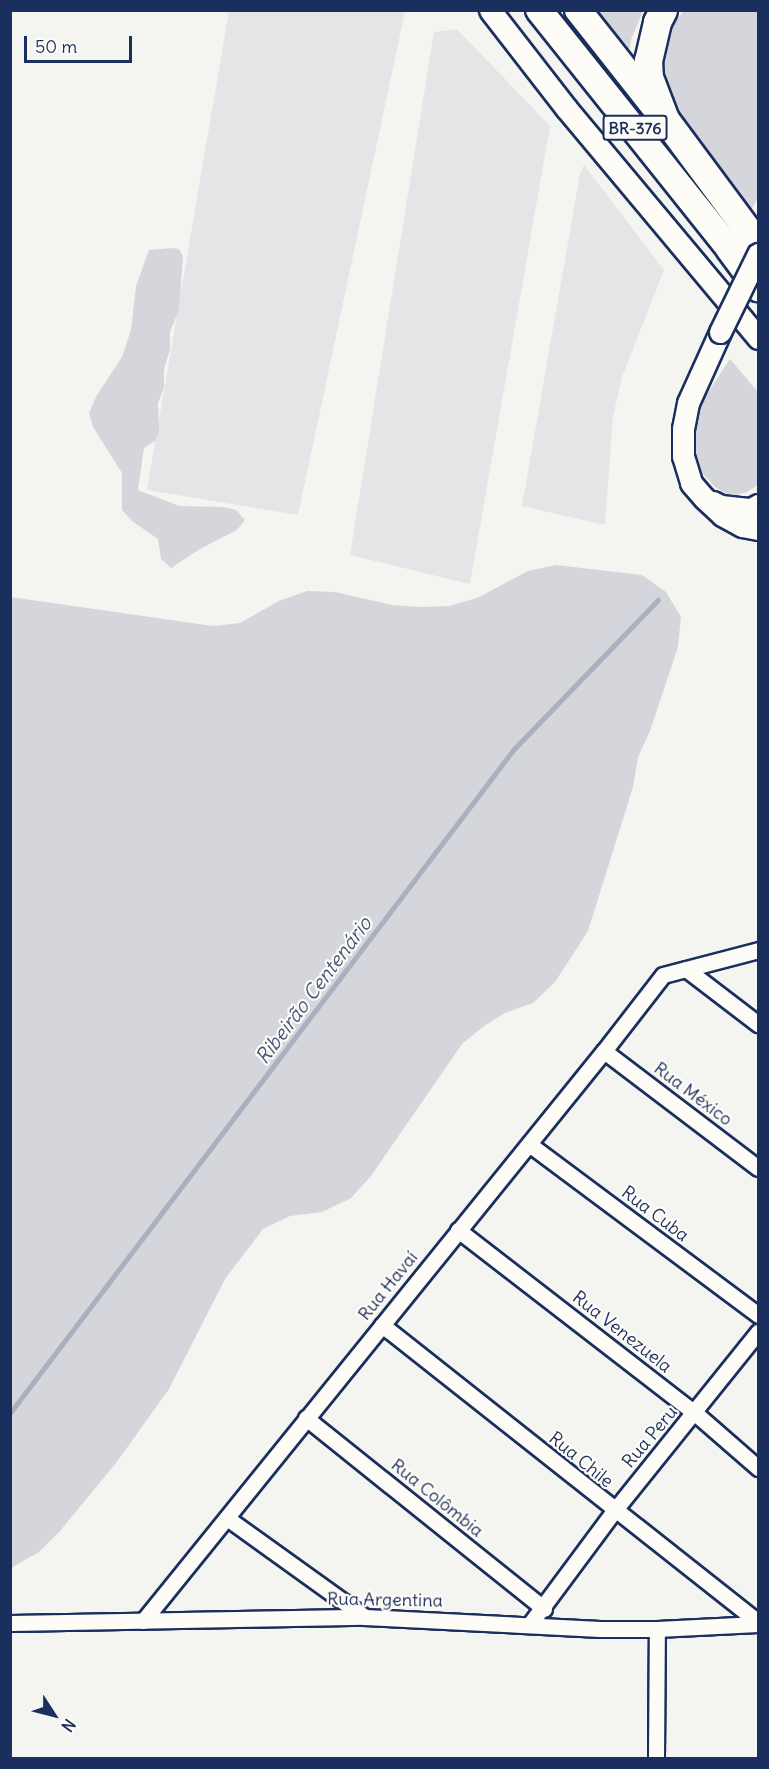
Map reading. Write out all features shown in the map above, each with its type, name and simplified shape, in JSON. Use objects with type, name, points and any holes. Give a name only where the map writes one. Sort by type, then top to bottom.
[{"type":"highway","name":"BR-376","points":[[539,10],[759,287]]},
{"type":"highway","name":"BR-376","points":[[578,10],[664,118],[759,244]]},
{"type":"highway","points":[[663,10],[657,22],[648,60],[649,77],[664,118]]},
{"type":"main road","points":[[490,10],[566,108],[759,338]]},
{"type":"main road","points":[[759,254],[688,403],[683,428],[683,456],[691,483],[722,515],[742,526],[759,529]]},
{"type":"main road","points":[[704,498],[721,506],[751,508],[759,505]]},
{"type":"street","points":[[686,969],[759,950]]},
{"type":"street","points":[[686,969],[759,1024]]},
{"type":"street","name":"Rua Havaí","points":[[143,1621],[604,1052],[663,975],[686,969]]},
{"type":"street","name":"Rua México","points":[[604,1052],[759,1168]]},
{"type":"street","name":"Rua Cuba","points":[[529,1144],[759,1315]]},
{"type":"street","name":"Rua Venezuela","points":[[458,1230],[695,1413],[759,1468]]},
{"type":"street","name":"Rua Chile","points":[[382,1325],[614,1511],[759,1623]]},
{"type":"street","name":"Rua Peru","points":[[530,1624],[544,1609],[614,1511],[759,1332]]},
{"type":"street","name":"Rua Colômbia","points":[[306,1418],[544,1609]]},
{"type":"street","points":[[227,1518],[365,1617]]},
{"type":"street","name":"Rua Argentina","points":[[10,1623],[365,1617],[657,1629],[759,1623]]},
{"type":"street","points":[[656,1758],[657,1629]]},
{"type":"shaded area","points":[[229,11],[405,11],[298,515],[147,490]]},
{"type":"shaded area","points":[[589,11],[643,11],[631,40],[628,57]]},
{"type":"shaded area","points":[[684,11],[758,11],[758,198],[749,214],[683,130],[656,60],[675,21]]},
{"type":"shaded area","points":[[457,29],[550,126],[470,584],[350,555],[434,32]]},
{"type":"shaded area","points":[[584,165],[664,270],[622,377],[613,416],[605,525],[522,506],[580,174]]},
{"type":"shaded area","points":[[179,249],[183,256],[179,310],[170,332],[170,350],[164,369],[164,388],[158,403],[159,431],[155,441],[144,448],[138,490],[179,506],[223,507],[236,510],[245,520],[237,530],[200,549],[171,568],[161,559],[158,539],[132,521],[122,510],[122,473],[93,427],[89,413],[97,395],[122,357],[131,330],[136,286],[149,250]]},
{"type":"shaded area","points":[[730,359],[758,392],[758,485],[747,492],[731,496],[715,487],[701,472],[695,452],[693,429],[701,403]]},
{"type":"shaded area","points":[[556,565],[642,575],[666,592],[681,617],[678,647],[650,731],[638,757],[633,787],[588,931],[555,982],[533,1003],[505,1013],[462,1044],[371,1176],[351,1198],[322,1212],[290,1216],[263,1229],[225,1279],[169,1389],[116,1463],[60,1531],[39,1552],[11,1568],[11,597],[213,626],[240,623],[279,601],[307,591],[335,592],[392,605],[449,606],[477,598],[528,571]]},
{"type":"waterway","name":"Ribeirão Centenário","points":[[10,1413],[514,749],[658,600]]}]
